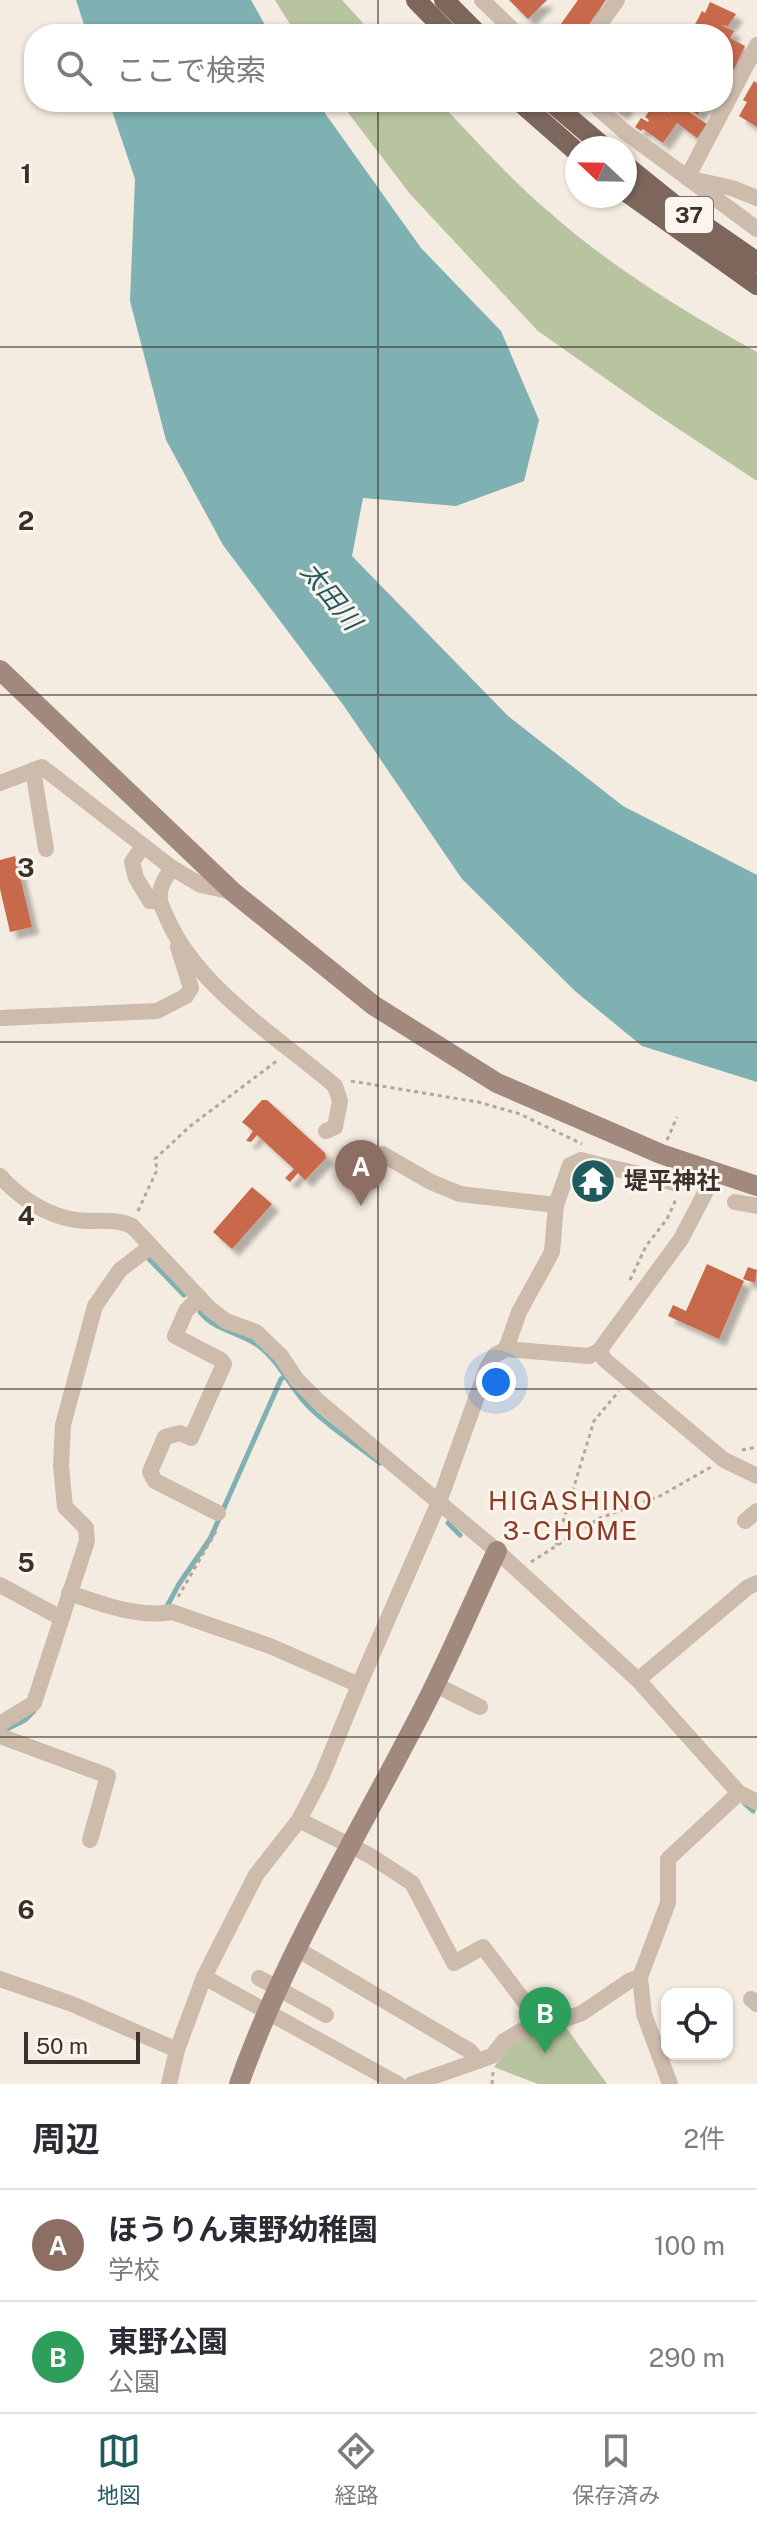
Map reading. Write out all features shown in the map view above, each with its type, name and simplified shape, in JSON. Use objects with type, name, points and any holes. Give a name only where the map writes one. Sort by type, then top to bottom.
[{"type":"main road","points":[[416,0],[439,24]]},
{"type":"main road","points":[[444,0],[468,24]]},
{"type":"main road","points":[[531,112],[565,141]]},
{"type":"main road","points":[[563,112],[591,136]]},
{"type":"main road","name":"37","points":[[637,175],[757,262]]},
{"type":"main road","name":"37","points":[[637,200],[757,285]]},
{"type":"street","points":[[482,0],[507,24]]},
{"type":"street","points":[[600,24],[617,0]]},
{"type":"street","points":[[733,91],[757,45]]},
{"type":"street","points":[[602,112],[757,229]]},
{"type":"street","points":[[687,178],[722,112]]},
{"type":"street","points":[[687,178],[732,188],[757,198]]},
{"type":"street","points":[[0,670],[233,892],[373,1005],[497,1083],[661,1154],[757,1186]]},
{"type":"street","points":[[0,783],[42,767],[172,868],[201,885],[233,892]]},
{"type":"street","points":[[33,770],[46,849]]},
{"type":"street","points":[[143,846],[132,862],[136,878],[150,901],[160,901]]},
{"type":"street","points":[[0,1018],[157,1011],[186,996],[191,988],[160,901],[161,884],[172,868]]},
{"type":"street","points":[[174,935],[202,972],[231,1000],[335,1086],[340,1101],[335,1127],[326,1131]]},
{"type":"street","points":[[382,1154],[431,1182],[460,1194],[556,1205]]},
{"type":"street","points":[[506,1349],[519,1312],[552,1252],[556,1205],[570,1165],[581,1160],[625,1173],[642,1173]]},
{"type":"street","points":[[621,1163],[674,1183]]},
{"type":"street","points":[[169,2084],[177,2050],[204,1977],[256,1875],[299,1820],[321,1778],[439,1502],[487,1368],[495,1355],[506,1349],[589,1356],[599,1351],[681,1239],[715,1174]]},
{"type":"street","points":[[0,1176],[36,1206],[75,1220],[118,1219],[132,1226],[199,1297],[226,1321],[256,1332],[281,1356],[297,1380],[319,1402],[497,1551],[638,1680],[739,1793],[757,1802]]},
{"type":"street","points":[[735,1202],[757,1206]]},
{"type":"street","points":[[0,1724],[34,1703],[87,1541],[86,1528],[65,1507],[61,1466],[63,1425],[95,1306],[120,1270],[150,1247]]},
{"type":"street","points":[[199,1297],[186,1311],[175,1336],[224,1364],[191,1438],[180,1433],[165,1437],[150,1472],[155,1481],[221,1515]]},
{"type":"street","points":[[599,1351],[605,1360],[724,1460],[757,1476]]},
{"type":"street","points":[[239,2084],[278,1988],[416,1724],[497,1551]]},
{"type":"street","points":[[638,1680],[748,1587],[757,1583]]},
{"type":"street","points":[[0,1585],[61,1618]]},
{"type":"street","points":[[69,1593],[118,1609],[155,1615],[172,1612],[270,1646],[359,1685]]},
{"type":"street","points":[[434,1684],[480,1707]]},
{"type":"street","points":[[0,1736],[108,1776],[90,1840]]},
{"type":"street","points":[[670,2084],[644,2014],[640,1977],[668,1903],[668,1859],[739,1793]]},
{"type":"street","points":[[299,1820],[412,1883],[454,1963],[483,1947],[543,2026]]},
{"type":"street","points":[[297,1949],[470,2051],[478,2061]]},
{"type":"street","points":[[204,1977],[397,2084]]},
{"type":"street","points":[[412,2084],[492,2056],[504,2041],[521,2031],[582,2013],[629,1981],[640,1977]]},
{"type":"street","points":[[259,1978],[326,2015]]},
{"type":"street","points":[[0,1979],[72,2004],[177,2050]]},
{"type":"path","points":[[132,1226],[157,1170],[155,1159],[189,1127],[277,1059],[287,1065]]},
{"type":"path","points":[[335,1086],[346,1081],[478,1102],[520,1114],[583,1145]]},
{"type":"path","points":[[664,1148],[677,1117]]},
{"type":"path","points":[[628,1284],[646,1246],[667,1219],[674,1203]]},
{"type":"path","points":[[556,1545],[594,1421],[628,1379]]},
{"type":"path","points":[[518,1571],[600,1518],[660,1496],[724,1460]]},
{"type":"path","points":[[172,1612],[183,1586],[211,1545],[221,1515]]},
{"type":"green space","points":[[275,0],[342,0],[364,24],[290,24]]},
{"type":"green space","points":[[348,112],[449,112],[520,185],[597,251],[648,287],[757,352],[757,481],[538,331],[410,194]]},
{"type":"green space","points":[[565,2026],[607,2084],[538,2084],[494,2067],[515,2039]]},
{"type":"water","points":[[76,0],[251,0],[264,24],[84,24]]},
{"type":"water","name":"太田川","points":[[112,112],[324,112],[421,248],[501,331],[539,420],[524,481],[456,506],[363,498],[352,556],[508,716],[623,806],[757,875],[757,1082],[642,1046],[575,991],[462,879],[344,706],[223,545],[166,440],[130,301],[135,179]]},
{"type":"building","points":[[509,0],[547,0],[528,19]]},
{"type":"building","points":[[578,0],[606,0],[589,24],[561,24]]},
{"type":"building","points":[[710,2],[736,14],[729,24],[695,24],[702,11],[705,13]]},
{"type":"building","points":[[733,40],[745,46],[733,69]]},
{"type":"building","points":[[754,81],[757,83],[757,127],[739,116],[747,102],[743,100]]},
{"type":"building","points":[[648,112],[689,112],[707,124],[697,138],[677,123],[663,143],[635,127],[641,118],[648,122],[645,117]]},
{"type":"building","points":[[15,856],[32,927],[10,932],[0,889],[0,860]]},
{"type":"building","points":[[262,1100],[267,1100],[325,1153],[326,1158],[305,1180],[298,1173],[290,1182],[285,1178],[294,1169],[257,1135],[251,1142],[246,1141],[253,1131],[242,1122]]},
{"type":"building","points":[[252,1187],[272,1204],[232,1249],[213,1232]]},
{"type":"building","points":[[707,1264],[744,1281],[719,1339],[668,1316],[673,1305],[686,1311]]},
{"type":"building","points":[[748,1267],[757,1270],[755,1283],[743,1279]]},
{"type":"waterway","points":[[147,1257],[184,1295]]},
{"type":"waterway","points":[[200,1312],[213,1323],[259,1346],[274,1360],[311,1409],[380,1463]]},
{"type":"waterway","points":[[166,1608],[210,1539],[284,1377]]},
{"type":"waterway","points":[[448,1523],[460,1535]]},
{"type":"waterway","points":[[5,1730],[25,1720],[34,1711]]},
{"type":"waterway","points":[[744,1803],[753,1811]]},
{"type":"place","name":"堤平神社","points":[[593,1181]]},
{"type":"place","name":"ほうりん東野幼稚園","points":[[361,1206]]},
{"type":"place","name":"東野公園","points":[[545,2053]]},
{"type":"district","name":"HIGASHINO 3-CHOME","points":[[571,1516]]}]
